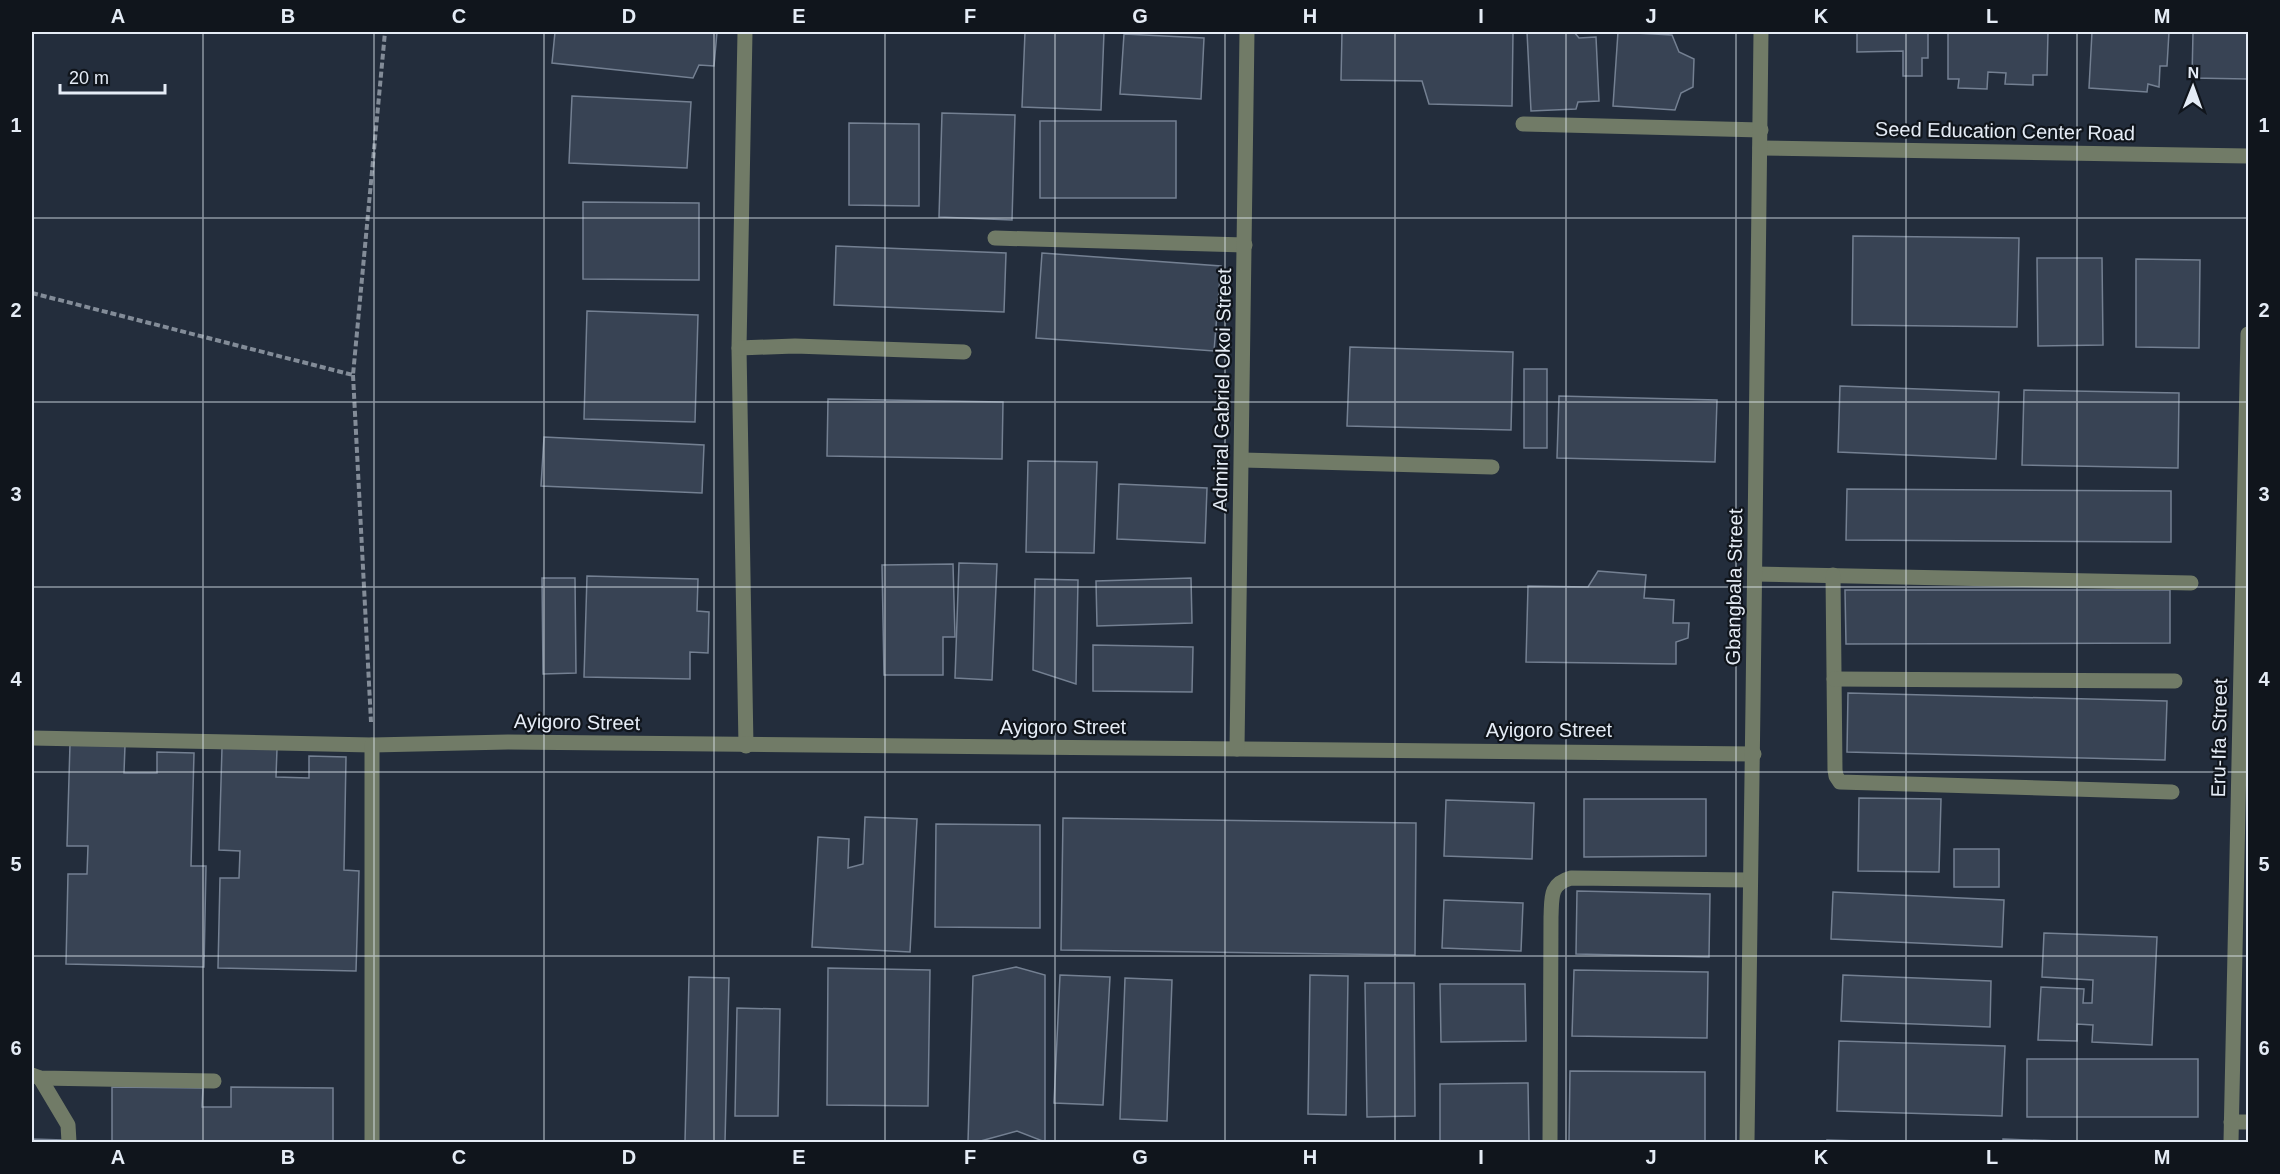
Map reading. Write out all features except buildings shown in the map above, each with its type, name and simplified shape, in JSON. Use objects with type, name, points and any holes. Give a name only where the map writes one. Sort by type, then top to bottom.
[{"type":"street","points":[[745,32],[739,348],[746,746]]},
{"type":"street","name":"Admiral Gabriel Okoi Street","points":[[1238,749],[1246,32]]},
{"type":"street","name":"Gbangbala Street","points":[[1747,1143],[1754,754],[1761,32]]},
{"type":"street","points":[[1523,124],[1761,130]]},
{"type":"street","name":"Seed Education Center Road","points":[[1760,148],[2248,156]]},
{"type":"street","points":[[994,238],[1245,245]]},
{"type":"street","name":"Eru-Ifa Street","points":[[2230,1143],[2241,1000],[2248,334]]},
{"type":"street","points":[[739,348],[795,346],[964,352]]},
{"type":"street","points":[[1242,460],[1492,466]]},
{"type":"street","points":[[1755,574],[2191,583]]},
{"type":"street","points":[[1833,575],[1835,770],[1840,782],[2172,792]]},
{"type":"street","points":[[1834,679],[2175,681]]},
{"type":"street","name":"Ayigoro Street","points":[[32,738],[372,745],[508,742],[1754,754]]},
{"type":"street","points":[[372,745],[372,1143]]},
{"type":"street","points":[[1550,1143],[1553,891],[1561,881],[1571,878],[1750,880]]},
{"type":"street","points":[[36,1077],[214,1081]]},
{"type":"street","points":[[36,1077],[68,1125],[69,1143]]},
{"type":"street","points":[[2231,1122],[2248,1122]]},
{"type":"path","points":[[372,745],[353,375],[385,32]]},
{"type":"path","points":[[32,293],[353,375]]}]
